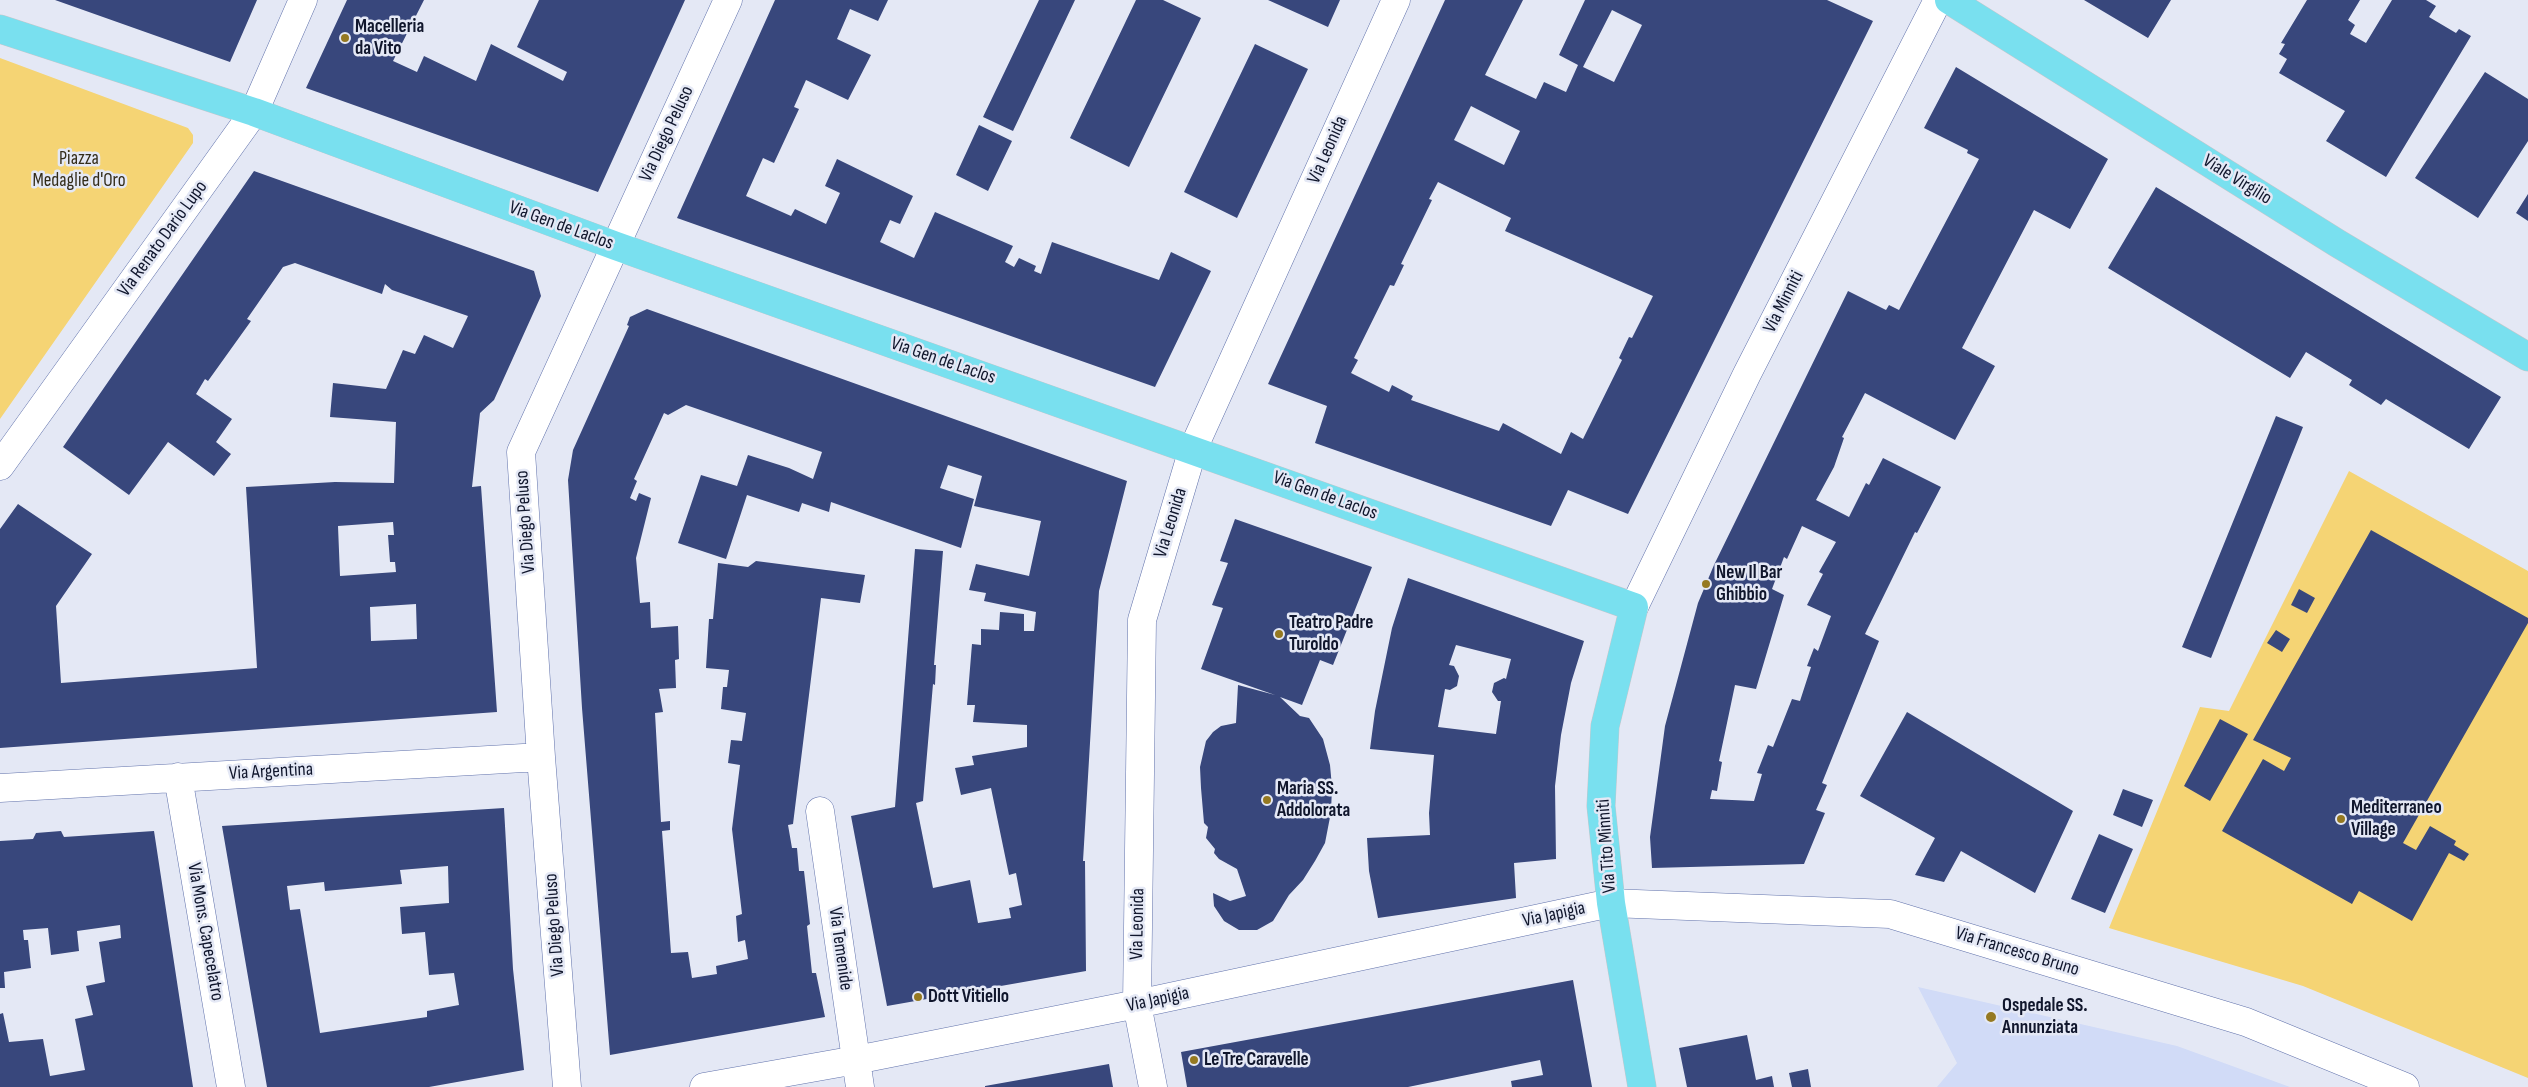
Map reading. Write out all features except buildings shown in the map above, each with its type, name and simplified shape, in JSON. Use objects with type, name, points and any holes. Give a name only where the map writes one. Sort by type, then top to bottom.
[{"type":"main road","name":"Viale Virgilio","points":[[1949,0],[2337,243],[2528,357]]},
{"type":"main road","points":[[0,29],[254,112]]},
{"type":"main road","name":"Via Gen de Laclos","points":[[254,112],[616,246],[1193,449],[1634,607]]},
{"type":"main road","name":"Via Tito Minniti","points":[[1634,607],[1606,726],[1602,806],[1611,903],[1642,1087]]},
{"type":"street","name":"Via Renato Dario Lupo","points":[[0,466],[254,112],[303,0]]},
{"type":"street","name":"Via Diego Peluso","points":[[567,1087],[541,757],[521,452],[728,0]]},
{"type":"street","name":"Via Leonida","points":[[1153,1087],[1137,1004],[1142,620],[1193,449],[1396,0]]},
{"type":"street","name":"Via Minniti","points":[[1634,607],[1747,374],[1938,0]]},
{"type":"street","name":"Via Argentina","points":[[0,788],[541,757]]},
{"type":"street","name":"Via Mons. Capecelatro","points":[[178,777],[231,1087]]},
{"type":"street","name":"Via Temenide","points":[[820,811],[860,1087]]},
{"type":"street","name":"Via Japigia","points":[[704,1087],[856,1060],[1137,1004],[1611,903]]},
{"type":"street","name":"Via Francesco Bruno","points":[[1611,903],[1890,914],[2246,1022],[2405,1087]]},
{"type":"shaded area","name":"Ospedale SS. Annunziata","points":[[1918,987],[2177,1046],[2290,1087],[1937,1087],[1957,1063]]},
{"type":"green space","name":"Piazza Medaglie d'Oro","points":[[0,58],[188,128],[193,135],[193,143],[0,419]]},
{"type":"green space","name":"Mediterraneo Village","points":[[2349,471],[2528,571],[2528,1078],[2303,986],[2109,928],[2200,707],[2229,711]]},
{"type":"place","name":"Macelleria da Vito","points":[[345,38]]},
{"type":"place","name":"New Il Bar Ghibbio","points":[[1706,584]]},
{"type":"place","name":"Teatro Padre Turoldo","points":[[1279,634]]},
{"type":"place","name":"Maria SS. Addolorata","points":[[1267,800]]},
{"type":"place","name":"Mediterraneo Village","points":[[2341,819]]},
{"type":"place","name":"Dott Vitiello","points":[[918,997]]},
{"type":"place","name":"Ospedale SS. Annunziata","points":[[1991,1017]]},
{"type":"place","name":"Le Tre Caravelle","points":[[1194,1060]]}]
